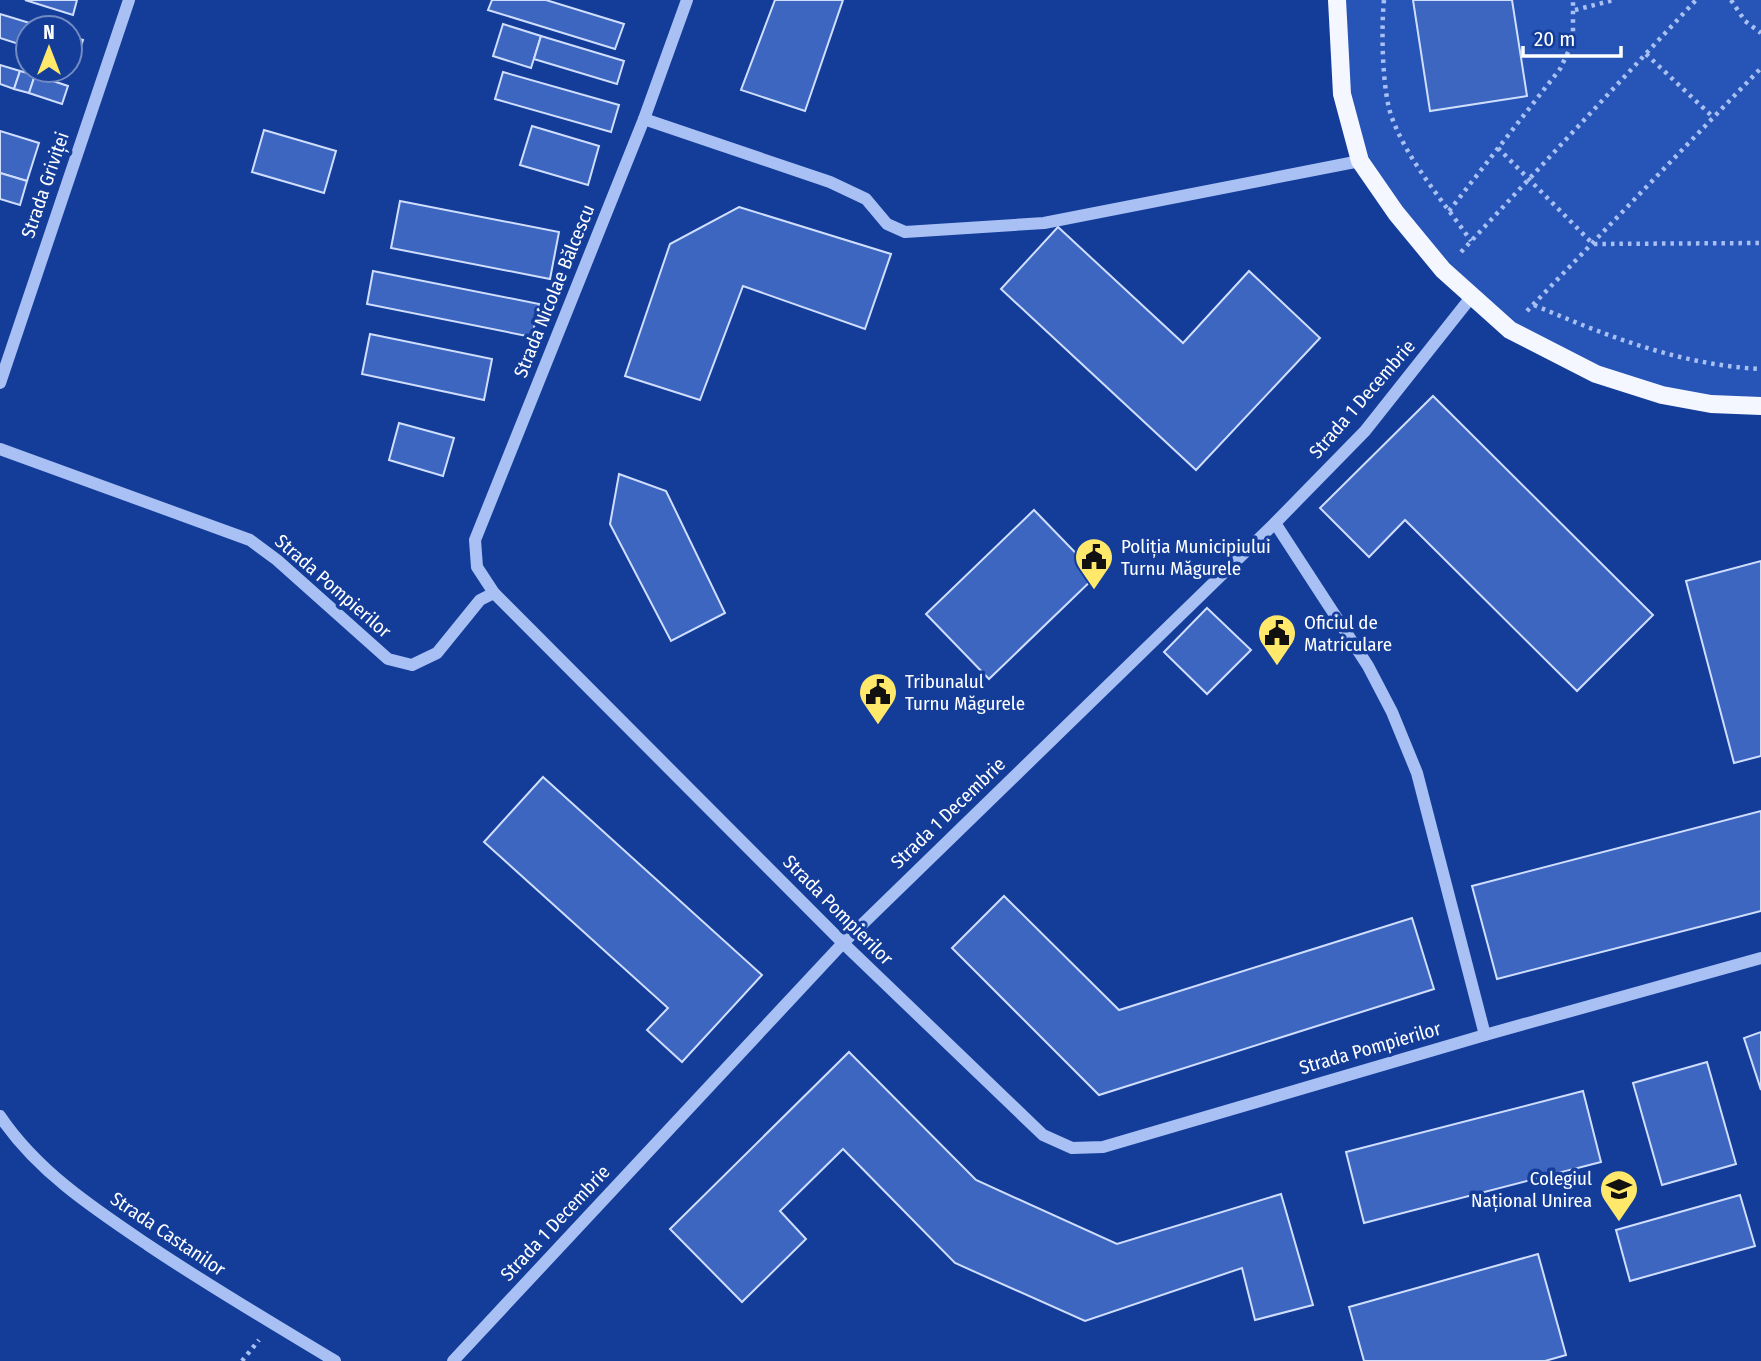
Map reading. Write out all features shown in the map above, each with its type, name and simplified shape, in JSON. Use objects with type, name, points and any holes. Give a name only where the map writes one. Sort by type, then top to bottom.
[{"type":"main road","points":[[1337,0],[1342,94],[1360,161],[1396,213],[1443,270],[1510,330],[1596,374],[1662,395],[1711,404],[1761,406]]},
{"type":"street","name":"Strada Griviței","points":[[0,383],[129,0]]},
{"type":"street","name":"Strada Nicolae Bălcescu","points":[[494,593],[477,567],[475,540],[644,120],[687,0]]},
{"type":"street","points":[[644,120],[830,182],[866,199],[887,224],[905,232],[1044,223],[1360,161]]},
{"type":"street","name":"Strada 1 Decembrie","points":[[453,1361],[843,943],[1275,523],[1365,430],[1472,296]]},
{"type":"street","name":"Strada Pompierilor","points":[[0,449],[250,540],[277,560],[388,659],[412,664],[437,653],[481,600],[494,593],[843,943],[1042,1135],[1072,1148],[1103,1147],[1485,1035],[1761,958]]},
{"type":"street","points":[[1275,523],[1368,666],[1392,712],[1417,773],[1485,1035]]},
{"type":"street","name":"Strada Castanilor","points":[[0,1115],[16,1139],[60,1182],[101,1213],[209,1286],[335,1361]]},
{"type":"path","points":[[1384,0],[1380,32],[1391,117],[1421,171],[1471,241]]},
{"type":"path","points":[[1450,211],[1560,69],[1573,42],[1573,0]]},
{"type":"path","points":[[1575,10],[1614,0]]},
{"type":"path","points":[[1443,270],[1696,0]]},
{"type":"path","points":[[1731,0],[1745,21],[1761,33]]},
{"type":"path","points":[[1646,54],[1714,118]]},
{"type":"path","points":[[1510,330],[1761,68]]},
{"type":"path","points":[[1498,148],[1593,244],[1761,243]]},
{"type":"path","points":[[1534,305],[1616,340],[1717,367],[1761,369]]},
{"type":"shaded area","points":[[1337,0],[1761,0],[1761,406],[1596,374],[1472,296],[1360,161]]},
{"type":"building","points":[[25,0],[77,0],[73,14]]},
{"type":"building","points":[[492,0],[546,0],[624,24],[615,49],[488,10]]},
{"type":"building","points":[[775,0],[843,0],[805,111],[741,90]]},
{"type":"building","points":[[1413,0],[1512,0],[1527,96],[1430,111]]},
{"type":"building","points":[[0,14],[14,18],[14,42],[0,38]]},
{"type":"building","points":[[503,24],[541,36],[531,68],[493,56]]},
{"type":"building","points":[[541,36],[624,61],[617,84],[534,59]]},
{"type":"building","points":[[0,65],[14,69],[14,89],[0,84]]},
{"type":"building","points":[[503,72],[619,105],[611,132],[495,99]]},
{"type":"building","points":[[16,84],[32,84],[29,93],[14,89]]},
{"type":"building","points":[[32,84],[68,86],[62,104],[29,93]]},
{"type":"building","points":[[532,126],[599,146],[588,185],[520,165]]},
{"type":"building","points":[[264,130],[336,151],[324,193],[252,172]]},
{"type":"building","points":[[0,131],[39,143],[27,181],[0,173]]},
{"type":"building","points":[[0,173],[27,181],[20,205],[0,199]]},
{"type":"building","points":[[400,201],[559,232],[550,279],[391,248]]},
{"type":"building","points":[[739,207],[891,254],[865,329],[743,286],[700,400],[625,376],[670,244]]},
{"type":"building","points":[[1058,227],[1183,343],[1249,271],[1320,338],[1196,470],[1001,289]]},
{"type":"building","points":[[373,271],[539,304],[532,337],[367,304]]},
{"type":"building","points":[[370,334],[492,359],[484,400],[362,374]]},
{"type":"building","points":[[1433,396],[1653,615],[1577,691],[1405,520],[1369,557],[1320,508]]},
{"type":"building","points":[[399,423],[454,438],[443,476],[389,460]]},
{"type":"building","points":[[619,474],[666,491],[725,613],[671,641],[610,524]]},
{"type":"building","points":[[1034,510],[1097,575],[989,679],[926,614]]},
{"type":"building","points":[[1761,561],[1761,756],[1734,763],[1686,581]]},
{"type":"building","points":[[1207,608],[1251,650],[1207,694],[1164,652]]},
{"type":"building","points":[[543,777],[762,975],[682,1062],[647,1030],[668,1008],[484,842]]},
{"type":"building","points":[[1761,811],[1761,911],[1497,979],[1472,886]]},
{"type":"building","points":[[1004,896],[1119,1010],[1412,918],[1434,989],[1099,1095],[952,948]]},
{"type":"building","points":[[1761,1032],[1761,1090],[1744,1038]]},
{"type":"building","points":[[849,1052],[976,1180],[1117,1244],[1281,1194],[1313,1305],[1255,1320],[1242,1268],[1085,1321],[955,1263],[843,1149],[780,1211],[806,1239],[742,1302],[670,1229]]},
{"type":"building","points":[[1707,1062],[1736,1164],[1662,1185],[1633,1083]]},
{"type":"building","points":[[1583,1091],[1601,1162],[1364,1223],[1346,1152]]},
{"type":"building","points":[[1740,1195],[1755,1246],[1630,1281],[1616,1230]]},
{"type":"building","points":[[1538,1254],[1566,1355],[1545,1361],[1364,1361],[1349,1307]]},
{"type":"place","name":"Poliția Municipiului Turnu Măgurele","points":[[1094,591]]},
{"type":"place","name":"Oficiul de Matriculare","points":[[1277,667]]},
{"type":"place","name":"Tribunalul Turnu Măgurele","points":[[878,726]]},
{"type":"place","name":"Colegiul Național Unirea","points":[[1619,1223]]}]
